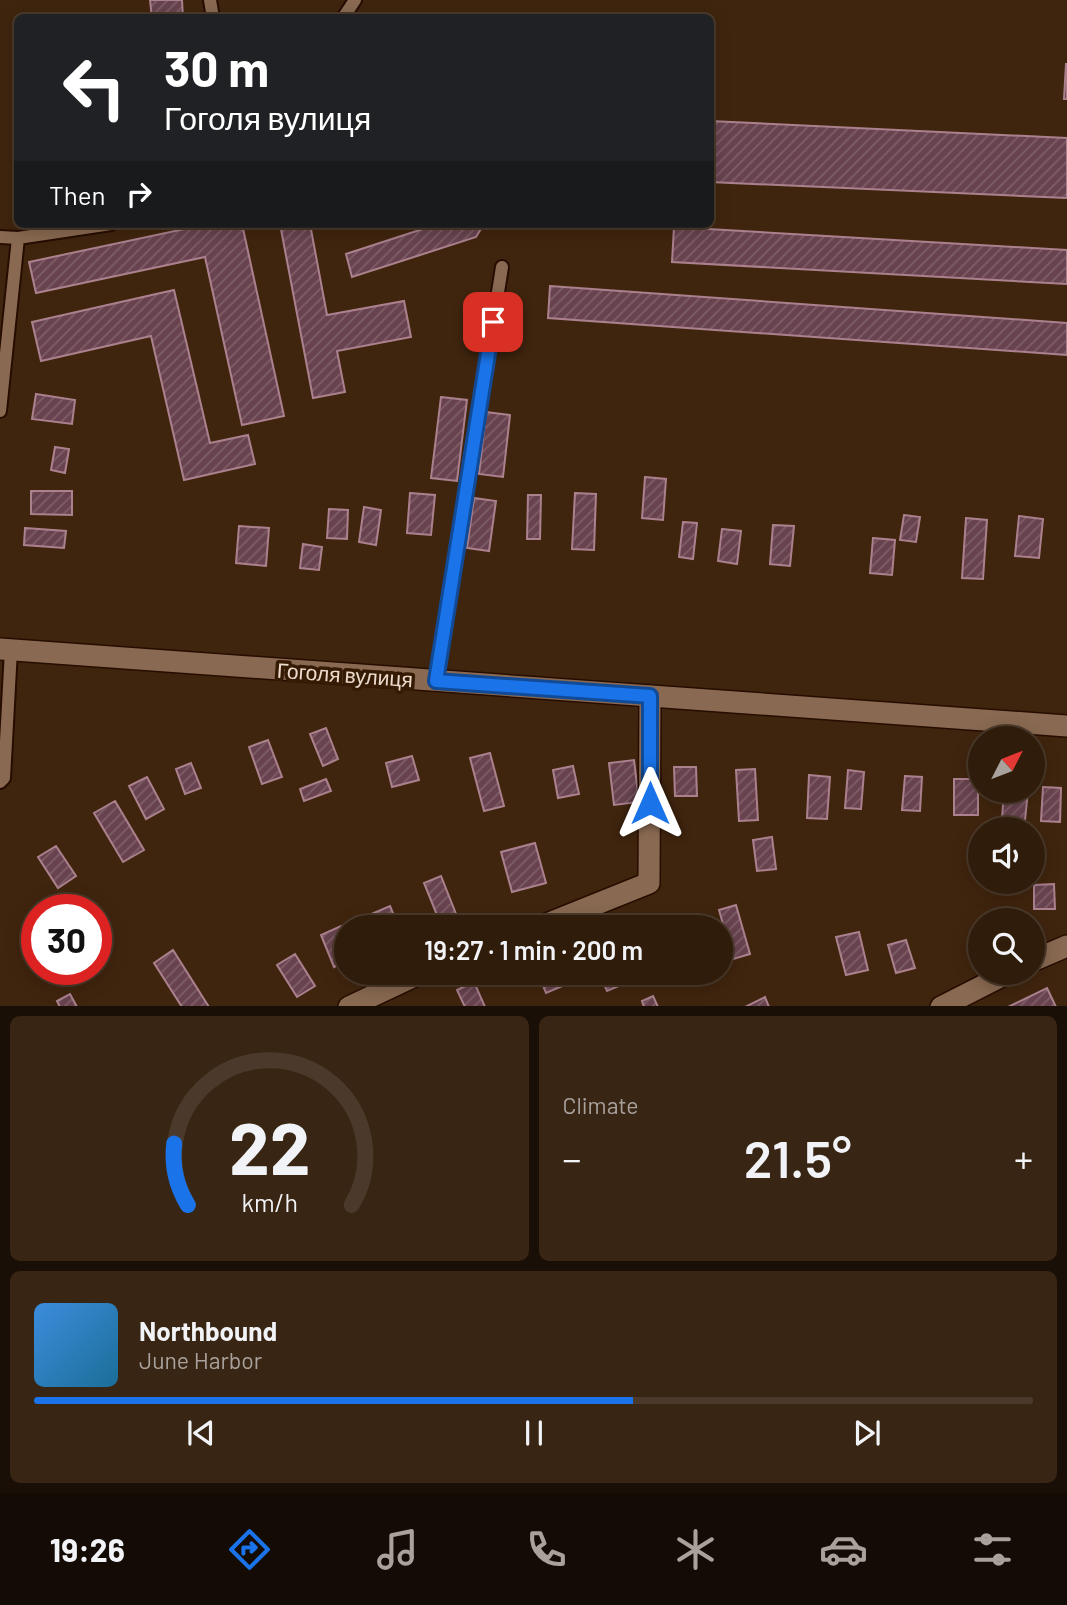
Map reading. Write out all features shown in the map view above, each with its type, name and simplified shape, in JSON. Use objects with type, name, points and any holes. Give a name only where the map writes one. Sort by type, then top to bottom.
[{"type":"main road","name":"Гоголя вулиця","points":[[5,650],[1067,726]]},
{"type":"main road","points":[[569,915],[649,883],[650,696]]},
{"type":"main road","points":[[1045,955],[1067,946]]},
{"type":"main road","points":[[349,1006],[395,985]]},
{"type":"main road","points":[[940,1006],[984,985]]},
{"type":"lane","points":[[0,237],[18,238],[84,228]]},
{"type":"lane","points":[[0,411],[18,238]]},
{"type":"lane","points":[[436,681],[502,267]]},
{"type":"lane","points":[[0,782],[4,778],[5,650]]},
{"type":"building","points":[[150,0],[182,0],[183,14],[152,14]]},
{"type":"building","points":[[1066,64],[1067,99],[1064,99]]},
{"type":"building","points":[[714,121],[1067,138],[1067,198],[714,182]]},
{"type":"building","points":[[189,228],[243,228],[284,416],[242,425],[205,257],[36,293],[29,262]]},
{"type":"building","points":[[281,228],[311,228],[327,315],[404,301],[411,337],[337,351],[345,392],[313,398]]},
{"type":"building","points":[[426,228],[482,228],[476,237],[352,277],[346,254]]},
{"type":"building","points":[[674,228],[691,228],[1067,250],[1067,284],[672,262]]},
{"type":"building","points":[[550,286],[1067,323],[1067,355],[548,318]]},
{"type":"building","points":[[174,290],[210,443],[248,435],[255,464],[184,480],[151,336],[41,361],[32,322]]},
{"type":"building","points":[[36,394],[75,400],[72,424],[32,419]]},
{"type":"building","points":[[441,397],[467,400],[457,481],[431,478]]},
{"type":"building","points":[[486,412],[510,415],[503,477],[479,474]]},
{"type":"building","points":[[55,447],[69,449],[65,473],[51,470]]},
{"type":"building","points":[[645,477],[666,479],[663,520],[642,518]]},
{"type":"building","points":[[31,491],[72,491],[72,515],[31,514]]},
{"type":"building","points":[[410,493],[435,495],[431,535],[407,533]]},
{"type":"building","points":[[575,493],[596,494],[594,550],[572,549]]},
{"type":"building","points":[[528,495],[541,495],[540,539],[527,539]]},
{"type":"building","points":[[474,498],[496,501],[489,551],[467,548]]},
{"type":"building","points":[[364,507],[381,510],[376,545],[359,542]]},
{"type":"building","points":[[329,509],[348,510],[347,539],[327,538]]},
{"type":"building","points":[[904,515],[920,517],[916,542],[900,540]]},
{"type":"building","points":[[1019,516],[1043,519],[1039,558],[1015,556]]},
{"type":"building","points":[[966,518],[987,520],[983,579],[962,578]]},
{"type":"building","points":[[683,522],[697,523],[693,559],[679,557]]},
{"type":"building","points":[[773,525],[794,526],[790,566],[770,564]]},
{"type":"building","points":[[239,526],[269,528],[266,566],[236,563]]},
{"type":"building","points":[[25,528],[66,531],[64,548],[24,545]]},
{"type":"building","points":[[722,529],[741,531],[737,564],[718,561]]},
{"type":"building","points":[[873,538],[895,540],[892,575],[870,573]]},
{"type":"building","points":[[303,544],[322,547],[319,570],[300,568]]},
{"type":"building","points":[[326,728],[338,759],[323,766],[310,734]]},
{"type":"building","points":[[268,740],[282,777],[262,784],[249,747]]},
{"type":"building","points":[[490,753],[504,806],[484,811],[470,758]]},
{"type":"building","points":[[412,756],[419,780],[392,787],[386,763]]},
{"type":"building","points":[[634,760],[639,802],[614,805],[609,763]]},
{"type":"building","points":[[191,763],[201,788],[185,794],[176,769]]},
{"type":"building","points":[[573,766],[579,794],[558,798],[553,770]]},
{"type":"building","points":[[674,767],[696,767],[697,796],[675,796]]},
{"type":"building","points":[[755,769],[758,820],[739,821],[736,770]]},
{"type":"building","points":[[848,770],[864,772],[861,809],[845,808]]},
{"type":"building","points":[[809,775],[830,777],[827,819],[807,818]]},
{"type":"building","points":[[905,776],[922,777],[920,811],[902,810]]},
{"type":"building","points":[[147,777],[164,809],[146,819],[129,786]]},
{"type":"building","points":[[326,779],[331,791],[304,801],[300,789]]},
{"type":"building","points":[[954,779],[968,779],[968,803],[978,803],[978,815],[954,815]]},
{"type":"building","points":[[1045,787],[1061,788],[1060,822],[1045,821],[1045,817],[1041,817]]},
{"type":"building","points":[[115,801],[144,850],[123,862],[94,813]]},
{"type":"building","points":[[1003,803],[1027,803],[1025,817],[1002,817]]},
{"type":"building","points":[[772,837],[776,869],[757,871],[753,840]]},
{"type":"building","points":[[535,843],[546,883],[512,892],[501,852]]},
{"type":"building","points":[[56,846],[76,876],[58,888],[38,857]]},
{"type":"building","points":[[441,876],[456,914],[437,915],[424,883]]},
{"type":"building","points":[[1045,884],[1054,884],[1055,909],[1034,908],[1034,894],[1045,894]]},
{"type":"building","points":[[736,905],[750,954],[733,959],[733,915],[720,915],[719,910]]},
{"type":"building","points":[[390,906],[394,915],[369,915]]},
{"type":"building","points":[[334,929],[334,967],[321,935]]},
{"type":"building","points":[[859,932],[868,970],[846,975],[836,937]]},
{"type":"building","points":[[906,940],[915,968],[896,973],[888,945]]},
{"type":"building","points":[[173,950],[208,1006],[181,1006],[154,963]]},
{"type":"building","points":[[295,954],[315,986],[297,997],[277,965]]},
{"type":"building","points":[[475,985],[485,1006],[465,1006],[457,990]]},
{"type":"building","points":[[543,985],[565,985],[546,993]]},
{"type":"building","points":[[604,985],[621,985],[607,991]]},
{"type":"building","points":[[1047,988],[1056,1006],[1010,1006]]},
{"type":"building","points":[[70,994],[76,1006],[60,1006],[57,1001]]},
{"type":"building","points":[[653,996],[658,1006],[644,1006],[642,1001]]},
{"type":"building","points":[[765,997],[769,1006],[747,1006]]},
{"type":"route","points":[[493,322],[436,681],[650,696],[650,803]]}]
